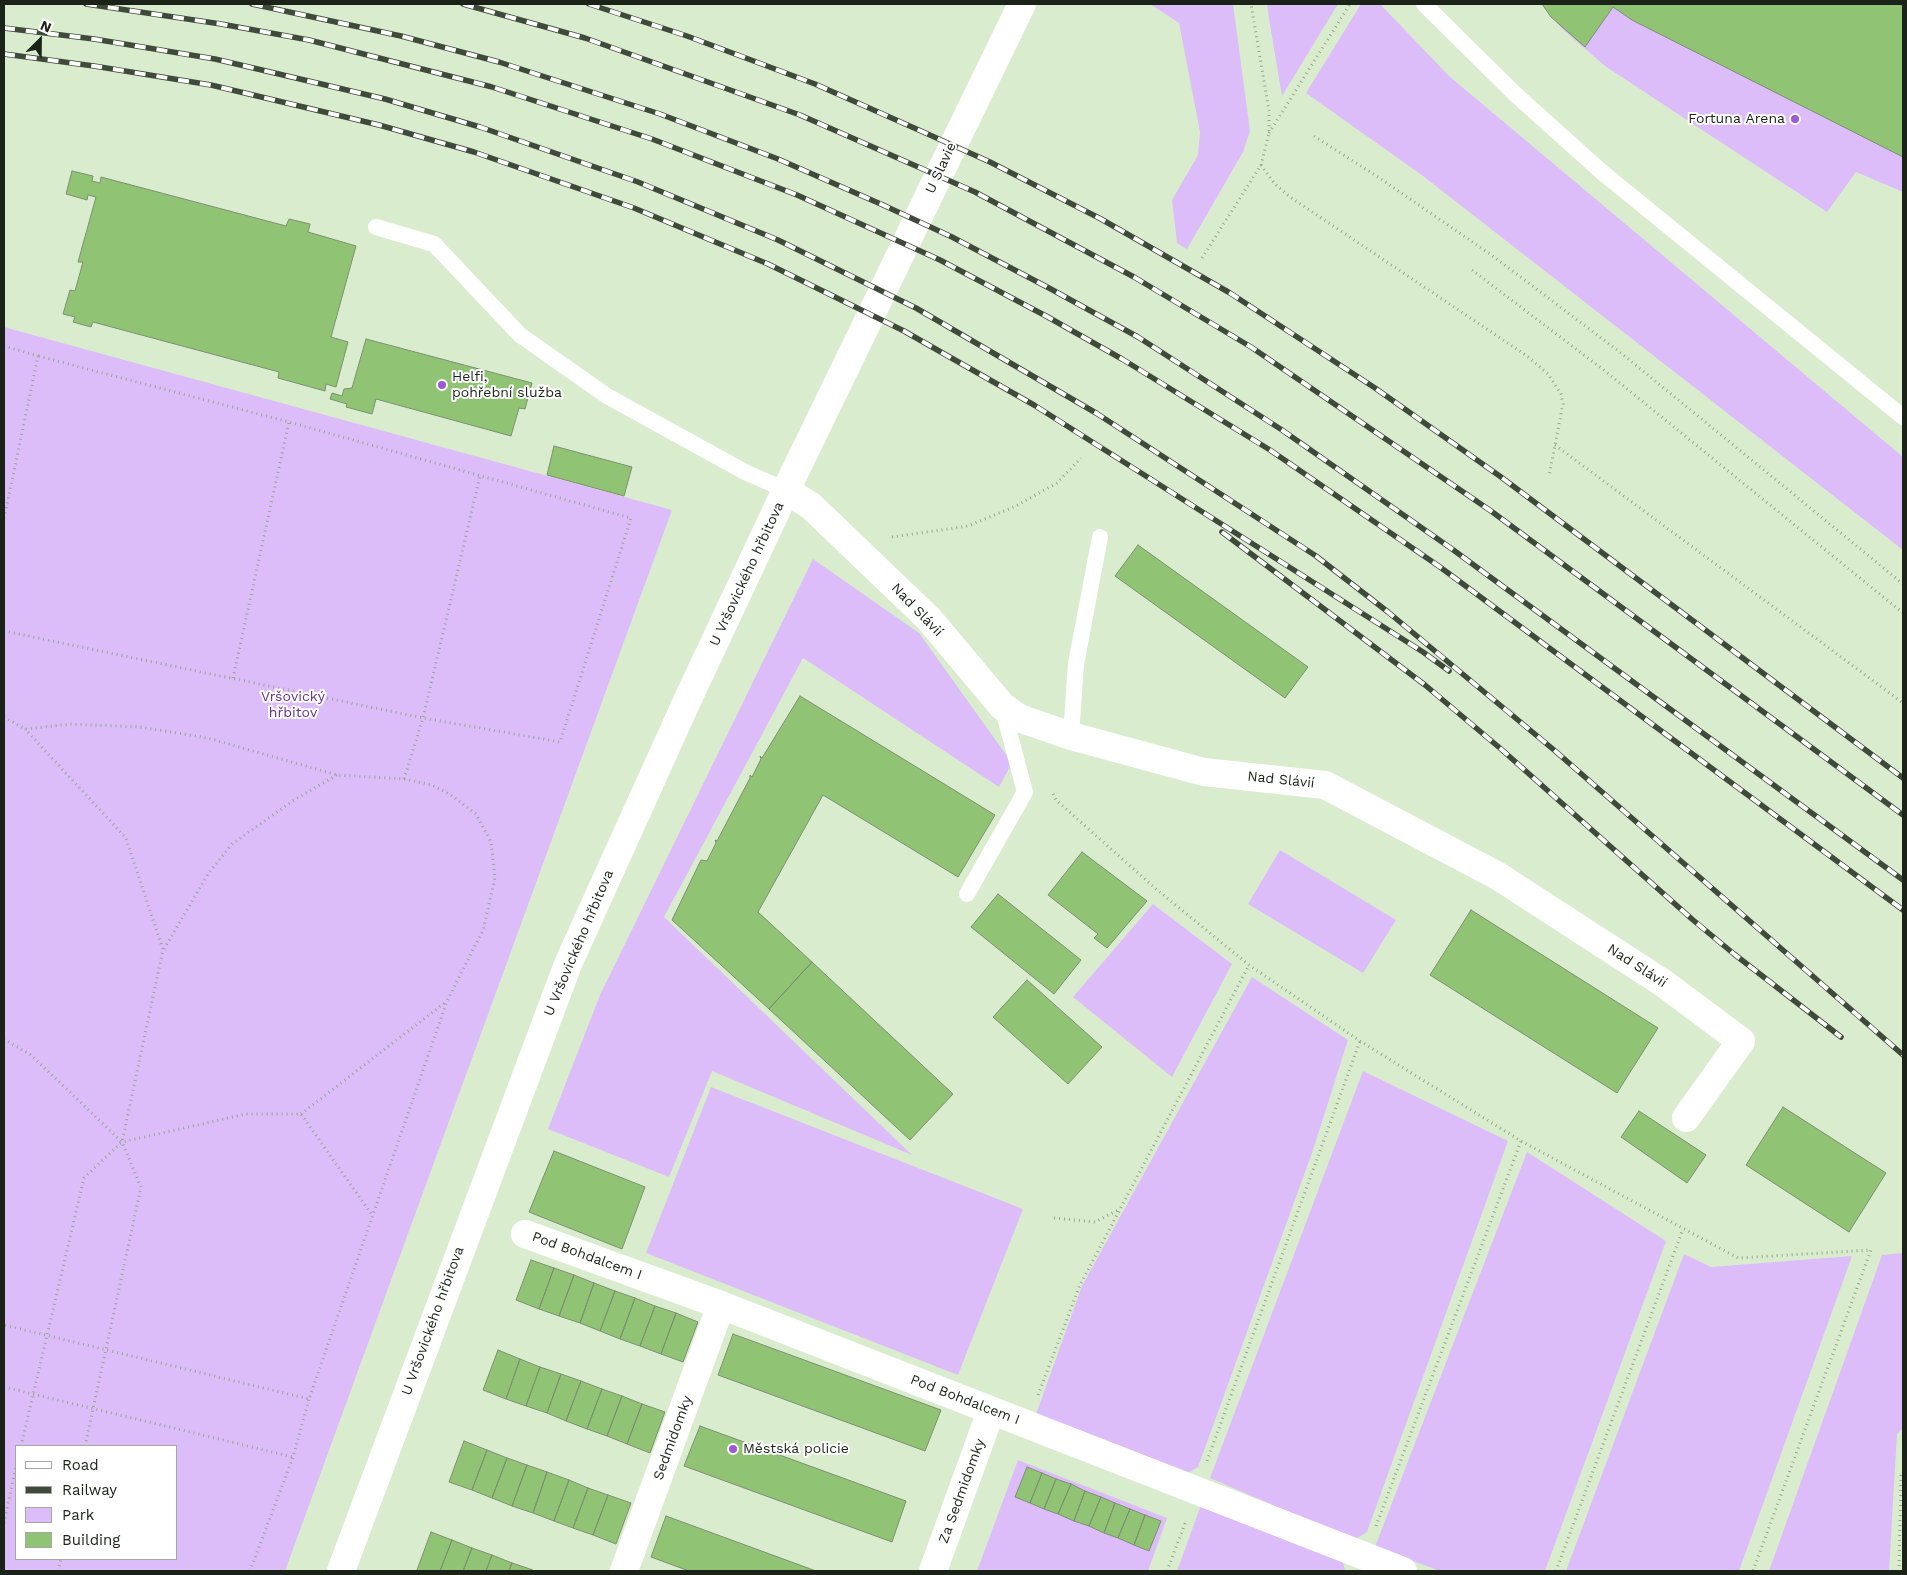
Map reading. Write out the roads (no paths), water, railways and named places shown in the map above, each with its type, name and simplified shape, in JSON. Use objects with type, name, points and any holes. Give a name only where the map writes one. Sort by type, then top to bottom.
[{"type":"street","name":"U Slavie","points":[[862,334],[1022,4]]},
{"type":"street","name":"U Vršovického hřbitova","points":[[341,1571],[568,964],[687,701],[862,334]]},
{"type":"street","name":"Nad Slávií","points":[[786,490],[812,506],[929,619],[1002,706],[1019,718],[1071,736],[1204,772],[1325,785],[1498,876],[1663,983],[1741,1041],[1686,1118]]},
{"type":"street","name":"Pod Bohdalcem I","points":[[525,1234],[721,1305],[1403,1571]]},
{"type":"street","name":"Sedmidomky","points":[[624,1571],[721,1305]]},
{"type":"street","name":"Za Sedmidomky","points":[[933,1571],[991,1411]]},
{"type":"lane","points":[[1424,4],[1515,94],[1603,173],[1903,417]]},
{"type":"lane","points":[[376,228],[434,244],[520,336],[608,396],[745,472],[786,490]]},
{"type":"lane","points":[[1071,736],[1076,664],[1100,538]]},
{"type":"lane","points":[[967,894],[1025,792],[1002,706]]},
{"type":"railway","points":[[86,4],[221,24],[309,40],[492,87],[652,139],[797,195],[940,260],[1122,359],[1270,450],[1440,567],[1903,910]]},
{"type":"railway","points":[[252,4],[401,36],[499,62],[660,114],[778,159],[883,205],[952,237],[1049,288],[1138,337],[1282,430],[1452,549],[1903,880]]},
{"type":"railway","points":[[463,4],[585,38],[800,115],[975,192],[1134,277],[1251,347],[1491,511],[1903,815]]},
{"type":"railway","points":[[589,4],[687,36],[815,84],[990,162],[1101,219],[1230,293],[1375,388],[1501,477],[1903,778]]},
{"type":"railway","points":[[4,28],[94,39],[215,59],[385,99],[480,127],[638,182],[778,240],[916,308],[1096,413],[1316,556],[1388,612],[1554,750],[1903,1055]]},
{"type":"railway","points":[[4,54],[211,85],[379,125],[474,152],[634,208],[768,264],[904,331],[1034,405],[1423,652],[1449,671]]},
{"type":"railway","points":[[1222,532],[1425,685],[1501,749],[1693,920],[1841,1037]]},
{"type":"place","name":"Fortuna Arena","points":[[1795,119]]},
{"type":"place","name":"Helfi, pohřební služba","points":[[442,385]]},
{"type":"place","name":"Městská policie","points":[[733,1449]]},
{"type":"park label","name":"Vršovický hřbitov","points":[[293,706]]}]
